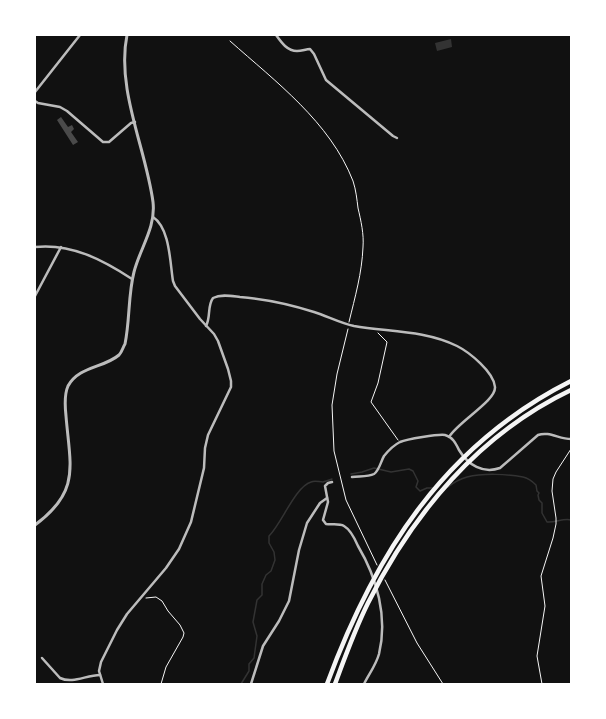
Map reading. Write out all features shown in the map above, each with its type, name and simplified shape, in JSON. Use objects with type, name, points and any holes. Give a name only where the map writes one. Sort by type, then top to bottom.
[{"type":"highway","points":[[327,684],[341,645],[365,594],[392,546],[415,512],[449,471],[500,424],[557,388],[571,381]]},
{"type":"highway","points":[[335,684],[348,647],[367,603],[389,564],[421,515],[452,478],[485,446],[508,427],[571,390]]},
{"type":"street","points":[[35,92],[80,35]]},
{"type":"street","points":[[35,525],[57,505],[64,495],[69,482],[71,468],[65,407],[68,386],[74,378],[83,372],[112,360],[120,354],[125,344],[127,332],[132,279],[136,263],[154,217],[153,202],[129,96],[125,54],[127,35]]},
{"type":"street","points":[[276,35],[285,46],[290,49],[297,51],[310,50],[314,54],[326,80],[397,138]]},
{"type":"street","points":[[35,101],[38,103],[60,107],[67,111],[103,142],[109,142],[135,122]]},
{"type":"street","points":[[103,684],[100,675],[100,667],[104,655],[127,614],[166,568],[179,549],[191,522],[204,468],[205,448],[208,435],[231,387],[228,369],[218,341],[175,286],[172,277],[168,243],[160,225],[154,217]]},
{"type":"street","points":[[35,247],[61,247],[90,255],[132,279]]},
{"type":"street","points":[[35,296],[61,247]]},
{"type":"street","points":[[206,326],[209,318],[211,301],[213,298],[220,296],[260,298],[314,312],[353,326],[377,330],[406,332],[444,340],[469,353],[491,376],[495,385],[495,390],[491,398],[458,426],[449,437]]},
{"type":"street","points":[[352,477],[374,474],[387,453],[400,442],[440,435],[452,438],[466,460],[486,471],[493,471],[500,468],[538,435],[550,434],[571,439]]},
{"type":"street","points":[[332,482],[325,486],[327,505],[323,520],[324,523],[329,525],[341,525],[348,529],[360,549],[379,592],[382,621],[379,654],[364,684]]},
{"type":"street","points":[[251,684],[263,646],[289,601],[299,550],[307,523],[320,503],[327,498]]},
{"type":"street","points":[[42,658],[60,678],[63,679],[79,680],[90,676],[100,675]]},
{"type":"path","points":[[230,41],[280,85],[324,129],[341,156],[354,183],[362,227],[362,267],[337,374],[332,405],[334,452],[346,500],[378,565]]},
{"type":"path","points":[[377,330],[377,332],[387,342],[378,383],[371,402],[400,442]]},
{"type":"path","points":[[542,684],[537,656],[545,606],[541,576],[556,524],[552,482],[556,472],[571,449]]},
{"type":"path","points":[[384,578],[417,643],[443,684]]},
{"type":"path","points":[[140,598],[156,597],[162,601],[180,625],[184,633],[166,667],[161,684]]},
{"type":"shaded area","points":[[451,39],[452,47],[437,51],[435,43]]},
{"type":"building","points":[[61,117],[68,127],[72,125],[74,129],[71,132],[78,142],[73,145],[57,120]]},
{"type":"waterway","points":[[351,474],[374,468],[391,472],[409,469],[413,471],[418,481],[416,487],[420,491],[427,488],[434,488]]},
{"type":"waterway","points":[[448,487],[467,477],[488,474],[525,477],[536,485],[539,493],[539,500],[542,503],[542,513],[547,522],[571,520]]},
{"type":"waterway","points":[[241,684],[249,671],[249,664],[254,658],[257,636],[253,622],[257,600],[262,595],[262,584],[266,575],[271,571],[275,560],[274,552],[269,543],[269,536],[279,523],[294,498],[305,485],[312,481],[323,482],[332,479]]}]
